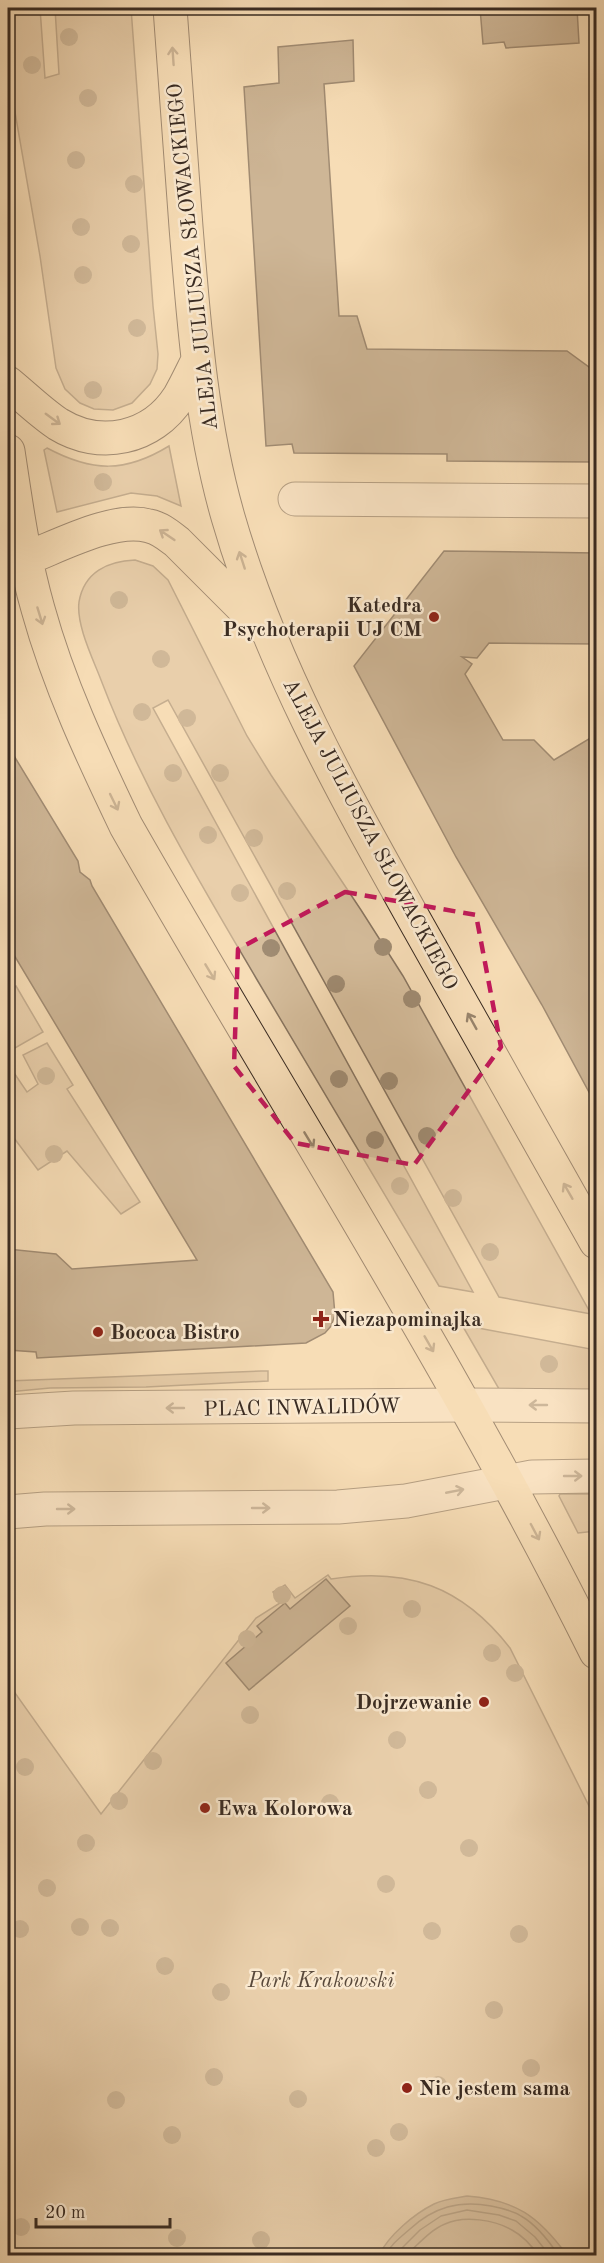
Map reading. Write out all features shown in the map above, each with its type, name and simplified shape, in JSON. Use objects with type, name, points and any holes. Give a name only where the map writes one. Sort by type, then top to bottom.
[{"type":"main road","name":"ALEJA JULIUSZA SŁOWACKIEGO","points":[[170,8],[198,360],[210,440],[228,516],[248,578],[269,634],[305,716],[345,795],[597,1242]]},
{"type":"main road","points":[[8,383],[57,423],[91,438],[111,439],[130,435],[150,425],[166,412],[179,397],[198,360]]},
{"type":"main road","points":[[8,451],[16,562],[38,608],[64,690],[89,750],[126,826],[465,1405],[597,1652]]},
{"type":"main road","points":[[16,562],[103,529],[135,524],[149,526],[177,542],[269,634]]},
{"type":"street","points":[[295,499],[597,501]]},
{"type":"street","name":"PLAC INWALIDÓW","points":[[8,1412],[74,1408],[597,1406]]},
{"type":"street","points":[[8,1512],[45,1509],[338,1507],[406,1501],[507,1480],[545,1476],[597,1476]]},
{"type":"highlighted area","points":[[345,892],[476,915],[501,1047],[414,1165],[295,1143],[234,1066],[238,949]]},
{"type":"green space","points":[[8,8],[40,8],[45,78],[59,74],[55,8],[131,8],[158,354],[157,369],[150,384],[132,403],[113,410],[94,409],[80,403],[65,389],[56,368],[40,256],[8,72]]},
{"type":"green space","points":[[169,446],[181,506],[157,496],[131,493],[57,512],[44,450],[47,448],[79,462],[108,466],[138,461]]},
{"type":"green space","points":[[135,560],[153,566],[168,580],[247,736],[403,976],[591,1314],[499,1297],[168,700],[153,708],[473,1292],[439,1286],[192,869],[117,719],[86,642],[80,621],[79,602],[86,583],[99,570],[116,563]]},
{"type":"green space","points":[[16,986],[43,1032],[8,1052],[8,991]]},
{"type":"green space","points":[[47,1043],[73,1085],[67,1089],[140,1202],[121,1214],[67,1151],[38,1170],[8,1130],[8,1064],[27,1092],[38,1084],[23,1055]]},
{"type":"green space","points":[[462,1325],[596,1350],[596,1390],[499,1389]]},
{"type":"green space","points":[[268,1371],[268,1381],[146,1387],[50,1388],[8,1392],[8,1381]]},
{"type":"green space","points":[[560,1494],[596,1494],[596,1531],[578,1533]]},
{"type":"green space","name":"Park Krakowski","points":[[328,1575],[331,1579],[384,1576],[408,1579],[431,1586],[472,1609],[492,1627],[510,1648],[596,1820],[596,2255],[8,2255],[8,1683],[101,1814],[256,1618],[280,1603],[273,1592],[285,1585],[295,1598]]},
{"type":"water","points":[[467,2196],[499,2201],[524,2212],[546,2230],[567,2255],[379,2255],[396,2233],[418,2213],[438,2202]]},
{"type":"building","points":[[480,8],[577,8],[579,43],[506,48],[504,42],[483,44]]},
{"type":"building","points":[[353,40],[354,81],[324,84],[339,316],[357,316],[367,349],[567,351],[597,373],[597,462],[447,461],[447,454],[294,453],[292,444],[266,446],[244,87],[279,83],[278,47]]},
{"type":"building","points":[[444,551],[597,553],[597,644],[489,643],[477,658],[462,657],[472,664],[465,674],[503,740],[534,740],[554,760],[597,734],[597,894],[593,909],[597,916],[597,1107],[542,1005],[456,857],[354,666]]},
{"type":"building","points":[[8,746],[78,861],[80,872],[90,880],[333,1292],[335,1315],[331,1326],[325,1333],[306,1343],[37,1358],[36,1352],[8,1350],[8,1249],[56,1254],[72,1269],[197,1260],[8,945]]},
{"type":"building","points":[[326,1579],[350,1606],[249,1690],[226,1663],[262,1632],[257,1626],[285,1603],[290,1609]]},
{"type":"place","name":"Katedra Psychoterapii UJ CM","points":[[434,617]]},
{"type":"place","name":"Niezapominajka","points":[[321,1319]]},
{"type":"place","name":"Bococa Bistro","points":[[98,1332]]},
{"type":"place","name":"Dojrzewanie","points":[[484,1702]]},
{"type":"place","name":"Ewa Kolorowa","points":[[205,1808]]},
{"type":"place","name":"Nie jestem sama","points":[[407,2088]]}]
